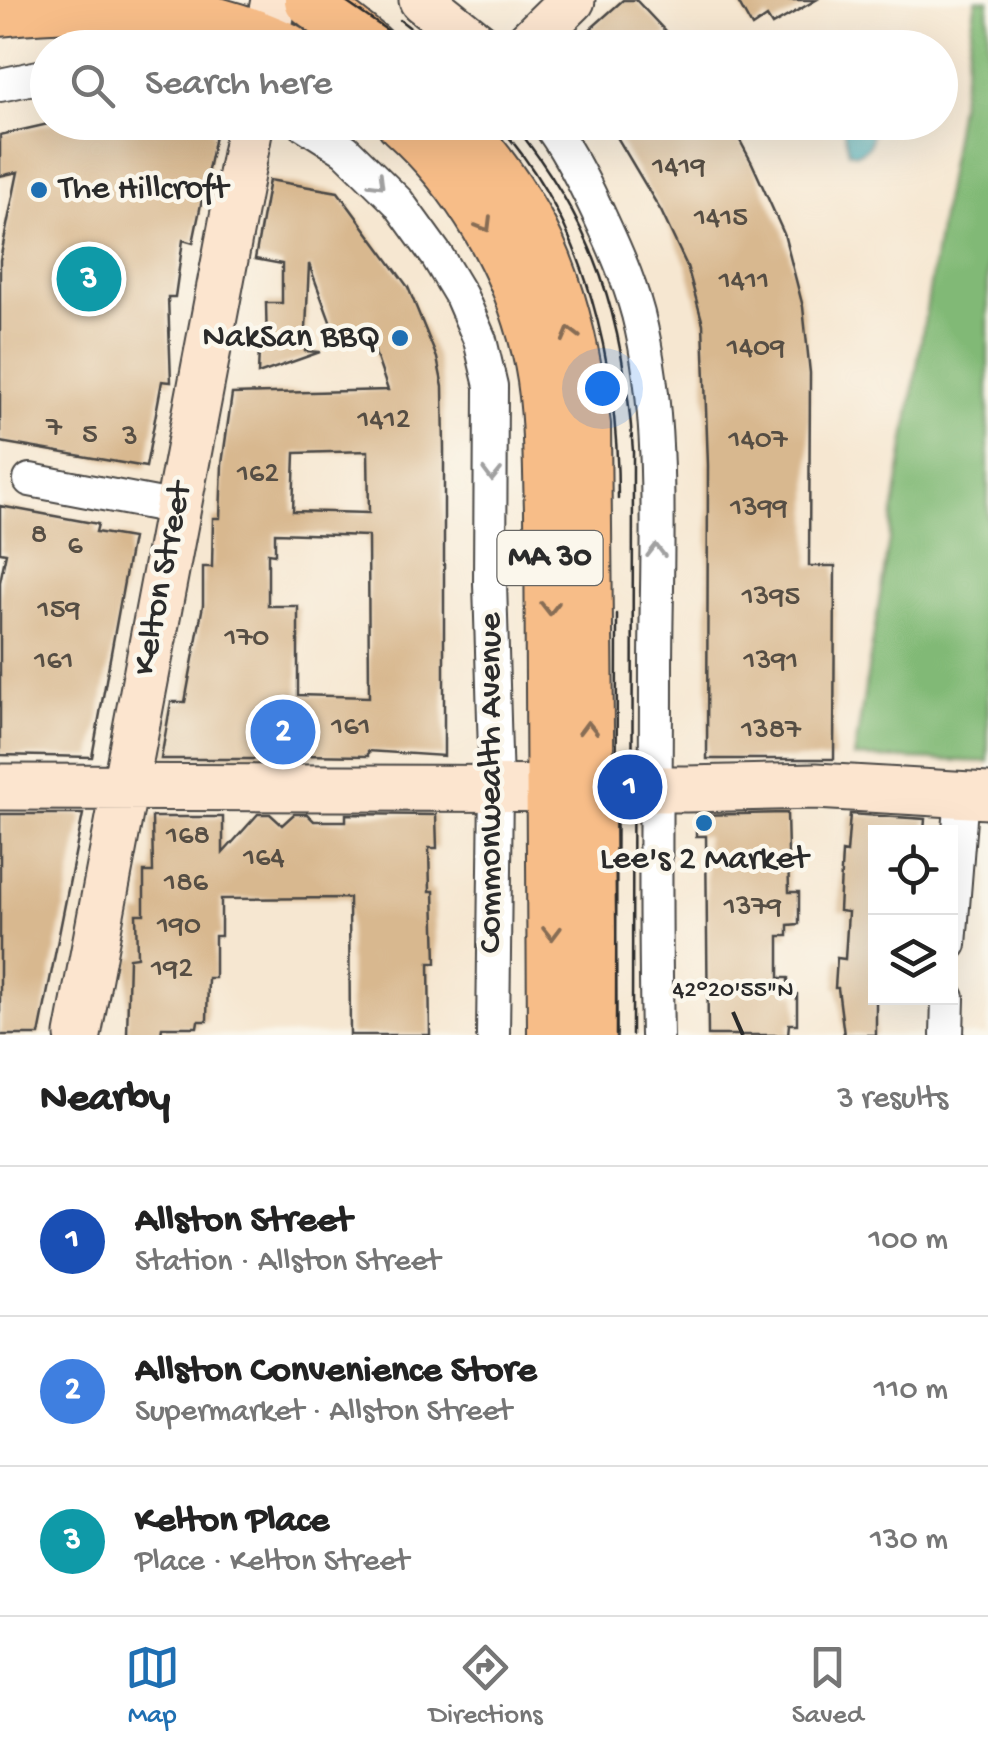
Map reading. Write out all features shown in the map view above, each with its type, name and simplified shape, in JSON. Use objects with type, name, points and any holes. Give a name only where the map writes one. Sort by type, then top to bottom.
[{"type":"main road","points":[[310,0],[348,30]]},
{"type":"main road","points":[[0,11],[103,4],[152,8],[258,30]]},
{"type":"main road","name":"Commonwealth Avenue","points":[[419,140],[449,172],[482,218],[523,300],[538,352],[591,1035]]},
{"type":"main road","name":"Commonwealth Avenue","points":[[468,140],[512,194],[557,286],[574,348],[585,424],[570,787],[553,1035]]},
{"type":"street","points":[[422,0],[460,30]]},
{"type":"street","points":[[542,30],[572,0]]},
{"type":"street","points":[[0,85],[30,79]]},
{"type":"street","name":"Kelton Street","points":[[78,1035],[248,140]]},
{"type":"street","name":"Commonwealth Avenue","points":[[329,140],[345,150],[398,202],[437,256],[461,296],[480,340],[490,386],[496,787],[493,1035]]},
{"type":"street","points":[[557,140],[590,194],[618,254],[638,315],[654,423],[657,1035]]},
{"type":"street","points":[[30,480],[177,508]]},
{"type":"street","points":[[0,787],[847,786],[975,795],[955,915]]},
{"type":"street","points":[[947,1035],[948,1005]]},
{"type":"green space","points":[[976,0],[988,0],[988,762],[854,757],[953,140],[958,140],[958,112]]},
{"type":"water","points":[[846,140],[870,140],[856,154],[849,152]]},
{"type":"building","points":[[623,0],[636,0],[664,30],[589,30]]},
{"type":"building","points":[[737,0],[816,0],[772,25],[767,17],[752,27]]},
{"type":"building","points":[[30,128],[30,140],[214,140],[193,243],[183,240],[175,297],[168,297],[171,382],[162,381],[146,467],[0,442],[0,260],[18,172],[0,176],[0,135]]},
{"type":"building","points":[[619,140],[740,140],[784,234],[803,307],[810,373],[809,566],[835,566],[834,759],[707,759],[708,465],[703,324],[687,266],[661,211]]},
{"type":"building","points":[[269,180],[338,192],[408,287],[437,358],[443,387],[444,756],[368,751],[368,756],[298,755],[297,759],[161,759],[171,702],[185,702],[203,605],[203,567],[212,567],[213,518],[220,518],[222,464],[232,394],[388,390],[369,335],[339,346],[309,264],[305,351],[320,352],[258,374],[259,349],[267,349],[266,303],[282,303],[282,264],[255,259]],"holes":[[[368,451],[369,513],[293,511],[295,453]],[[275,533],[368,536],[369,697],[298,695],[298,606],[268,606],[268,553],[275,554]]]},
{"type":"building","points":[[0,506],[98,524],[96,532],[132,538],[92,757],[0,755],[0,582],[6,553],[0,552]]},
{"type":"building","points":[[787,813],[789,892],[799,892],[799,924],[788,925],[788,936],[779,936],[779,978],[788,978],[788,993],[797,994],[797,1024],[789,1024],[788,1035],[708,1035],[706,836],[696,836],[696,815]]},
{"type":"building","points":[[0,814],[83,814],[39,1035],[0,1035]]},
{"type":"building","points":[[258,814],[270,814],[282,825],[294,814],[307,814],[314,821],[346,821],[346,814],[436,815],[437,848],[429,848],[436,963],[429,963],[430,1035],[350,1035],[349,898],[221,899],[221,936],[215,936],[215,978],[208,978],[207,1021],[198,1021],[197,1027],[162,1027],[161,1035],[127,1035],[129,958],[137,957],[136,914],[144,914],[144,872],[153,872],[152,817],[223,817],[223,853]]},
{"type":"building","points":[[850,814],[925,819],[925,825],[868,825],[868,1005],[876,1005],[876,1035],[844,1035],[835,988],[837,958],[845,959],[848,912],[839,911],[842,852],[847,853]]},
{"type":"tram line","points":[[343,0],[387,30]]},
{"type":"tram line","points":[[400,20],[413,30]]},
{"type":"tram line","points":[[510,140],[554,205],[592,298],[612,398],[618,499]]},
{"type":"tram line","points":[[525,140],[565,199],[601,276],[613,316],[629,403],[633,451],[632,1035]]},
{"type":"tram line","points":[[616,1035],[617,614]]},
{"type":"place","name":"The Hillcroft","points":[[39,190]]},
{"type":"place","name":"Kelton Place","points":[[89,279]]},
{"type":"place","name":"NakSan BBQ","points":[[400,338]]},
{"type":"place","name":"Allston Convenience Store","points":[[283,732]]},
{"type":"place","name":"Allston Street","points":[[630,787]]},
{"type":"place","name":"Lee's 2 Market","points":[[704,823]]}]
